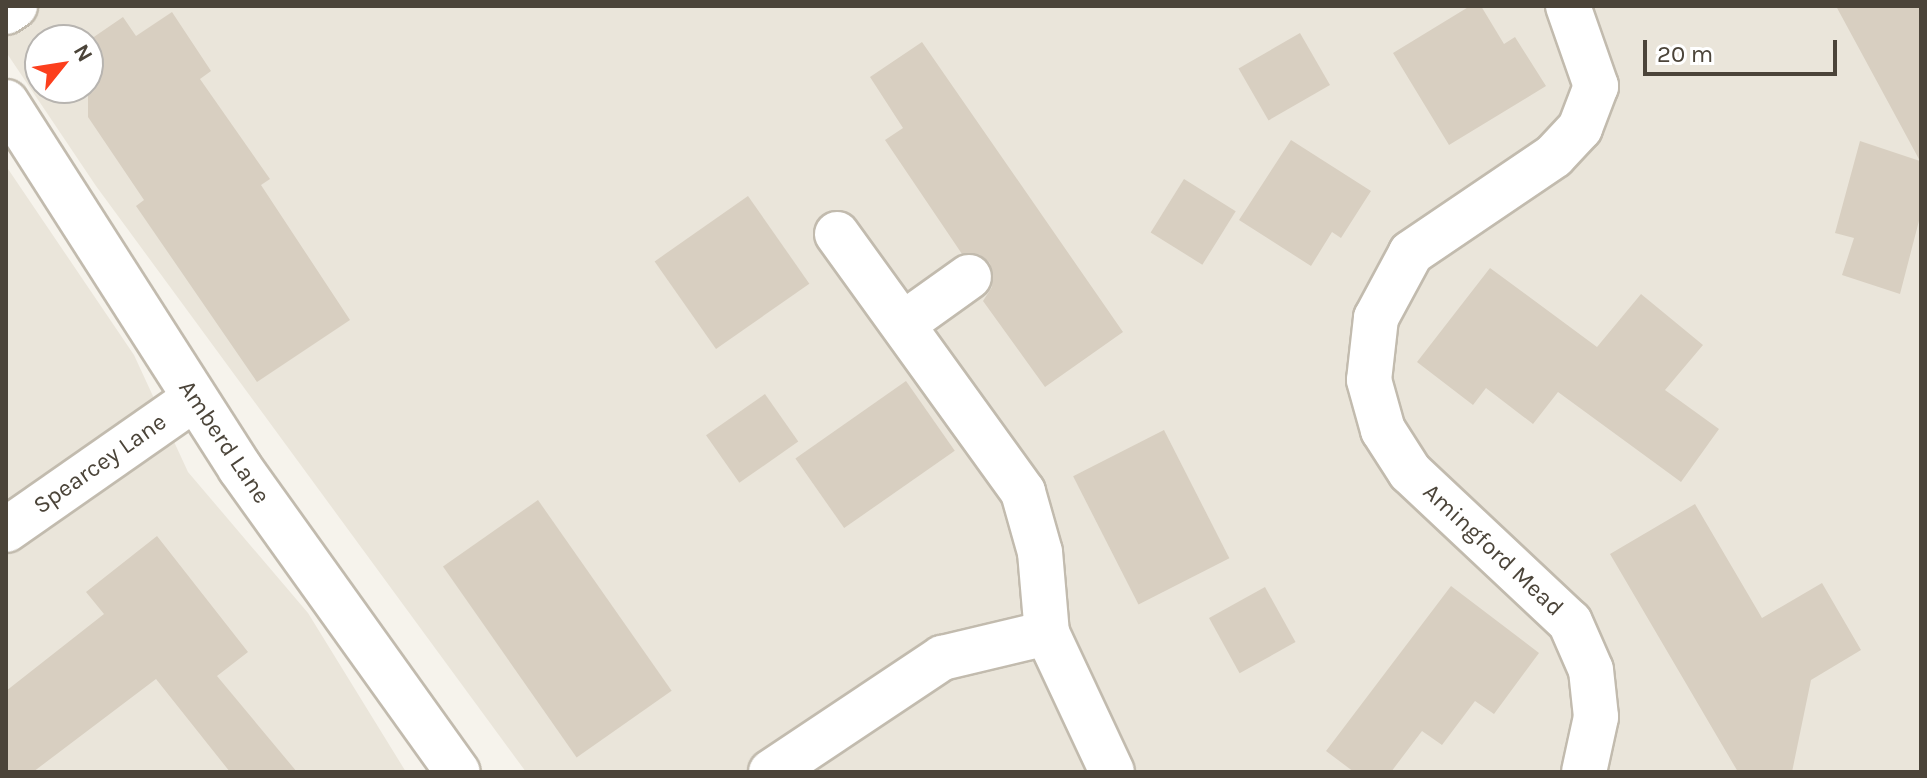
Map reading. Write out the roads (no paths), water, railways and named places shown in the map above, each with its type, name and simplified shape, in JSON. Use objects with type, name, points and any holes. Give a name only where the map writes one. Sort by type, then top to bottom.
[{"type":"street","points":[[6,12],[15,6]]},
{"type":"street","name":"Amingford Mead","points":[[1568,6],[1596,86],[1580,128],[1554,156],[1411,253],[1376,318],[1369,380],[1383,430],[1410,472],[1570,622],[1591,670],[1596,717],[1584,772]]},
{"type":"street","name":"Amberd Lane","points":[[6,102],[194,399],[458,772]]},
{"type":"street","points":[[837,234],[1023,492],[1040,552],[1047,633],[1112,772]]},
{"type":"street","points":[[903,324],[969,277]]},
{"type":"street","name":"Spearcey Lane","points":[[6,530],[194,399]]},
{"type":"street","points":[[771,772],[942,658],[1047,633]]}]
